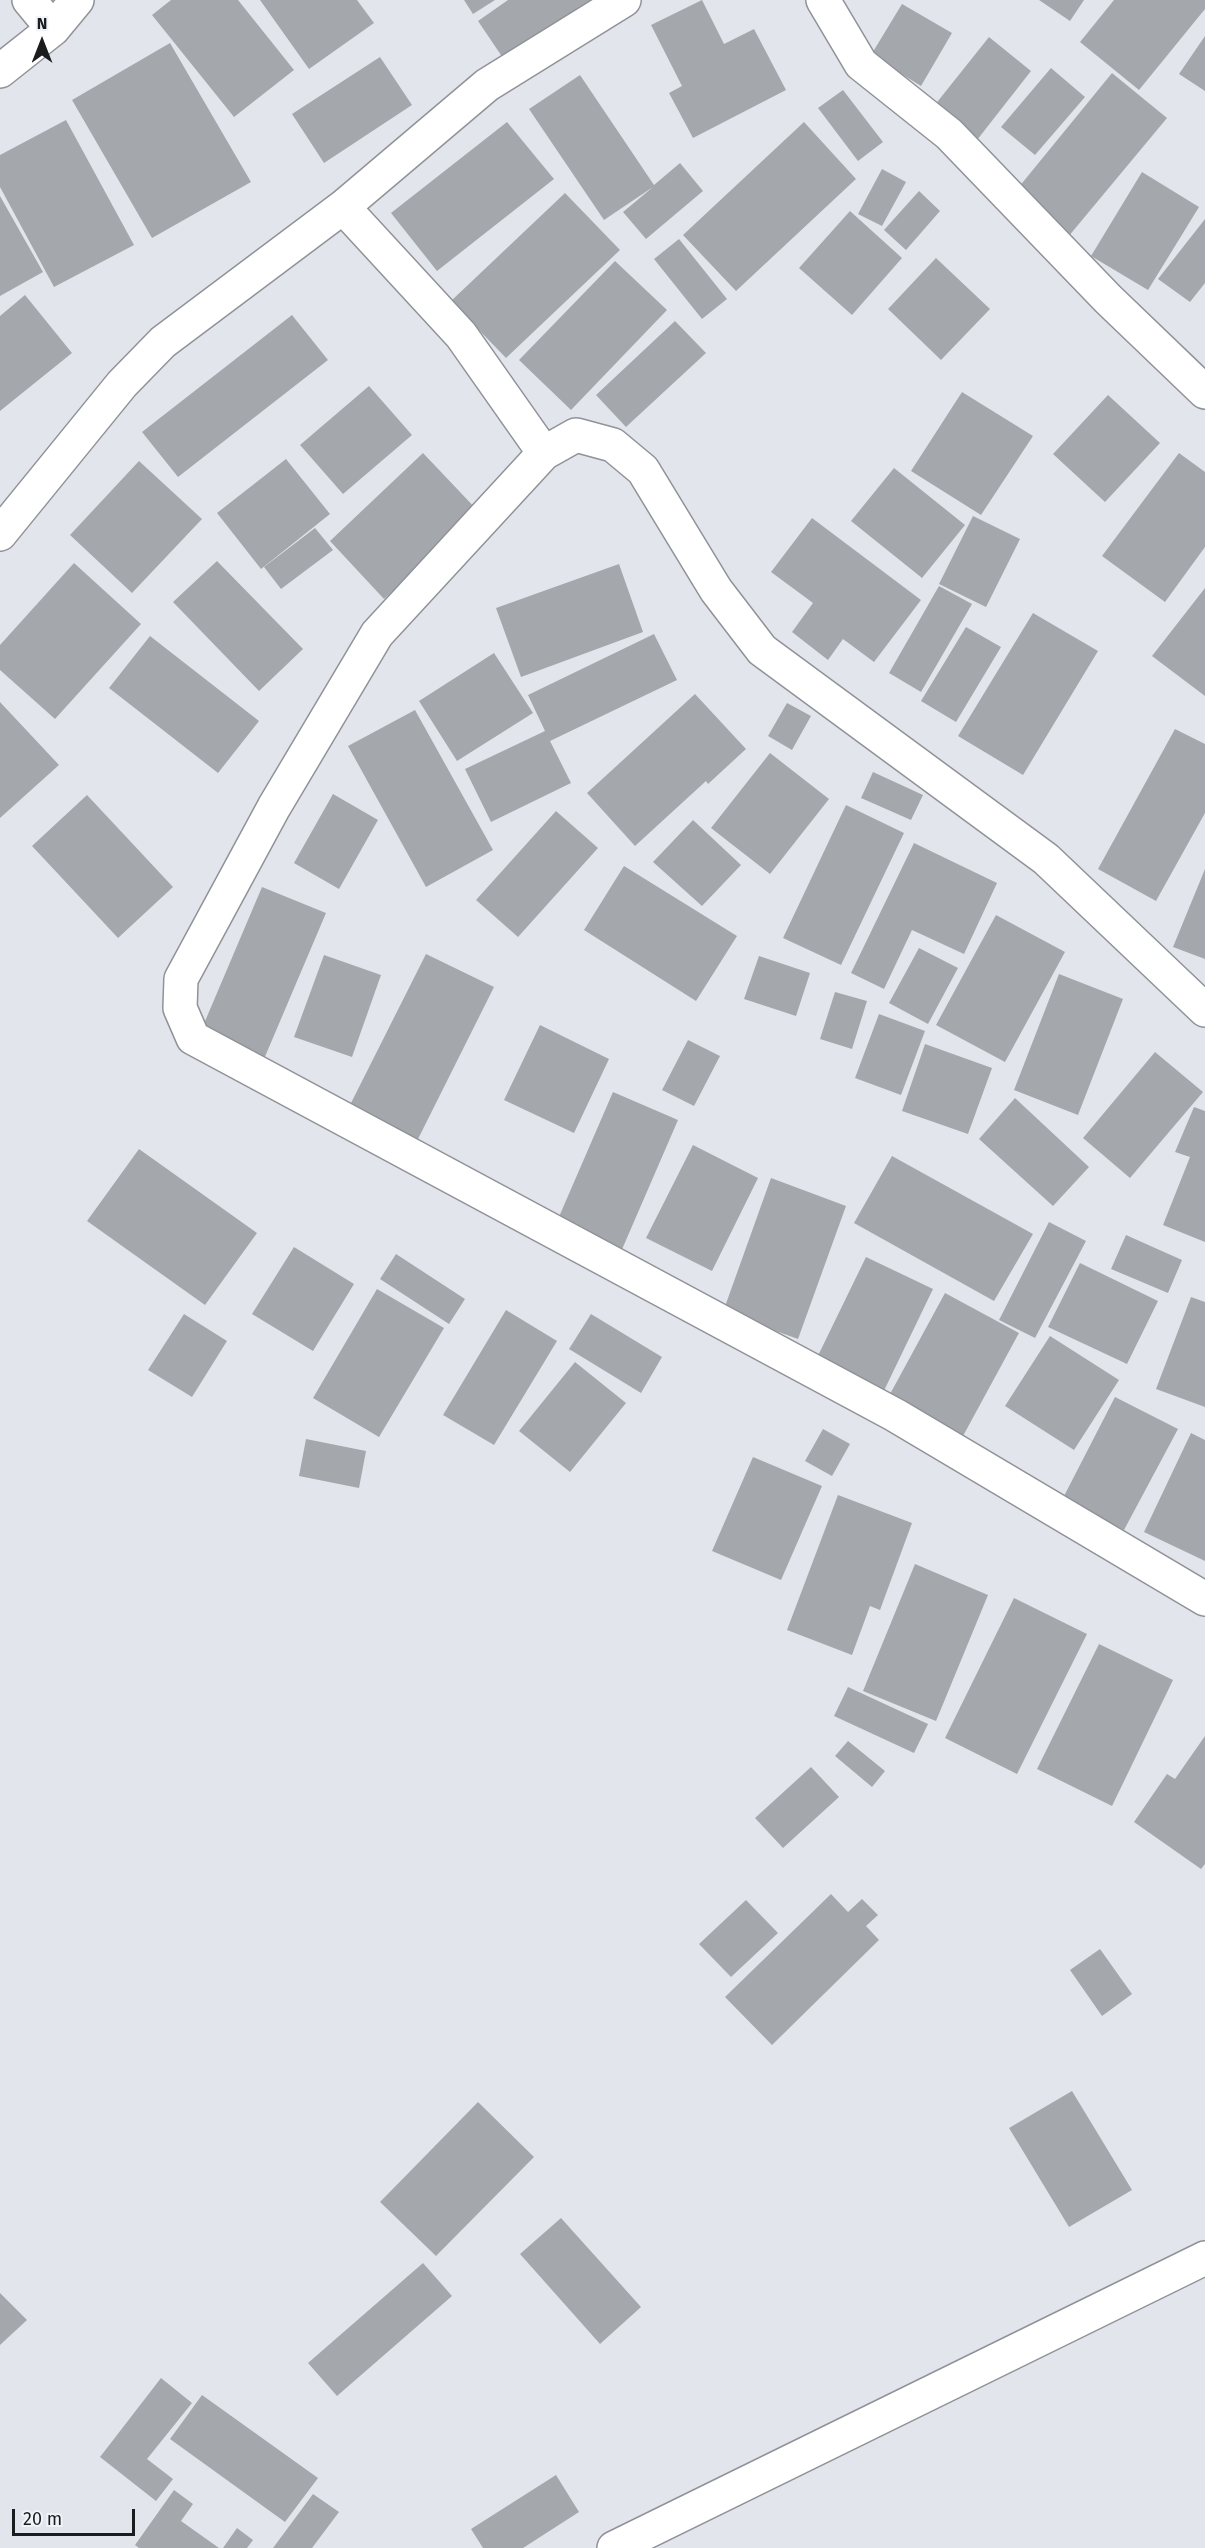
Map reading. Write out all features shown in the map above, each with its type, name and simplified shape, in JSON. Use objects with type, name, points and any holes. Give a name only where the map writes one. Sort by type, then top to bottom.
[{"type":"street","points":[[30,0],[53,29]]},
{"type":"street","points":[[0,71],[53,29],[77,0]]},
{"type":"street","points":[[0,534],[122,384],[163,342],[344,207],[487,85],[624,0]]},
{"type":"street","points":[[824,0],[861,64],[949,134],[1108,299],[1205,392]]},
{"type":"street","points":[[344,207],[461,335],[544,453]]},
{"type":"street","points":[[1205,1010],[1046,859],[762,650],[716,590],[643,470],[613,445],[576,435],[544,453],[377,634],[274,807],[181,979],[180,1008],[193,1038],[895,1415],[1205,1599]]},
{"type":"street","points":[[614,2548],[1205,2258]]},
{"type":"building","points":[[171,0],[238,0],[294,70],[234,117],[152,15]]},
{"type":"building","points":[[260,0],[357,0],[374,23],[309,69]]},
{"type":"building","points":[[464,0],[495,0],[473,14]]},
{"type":"building","points":[[508,0],[595,0],[505,61],[478,21]]},
{"type":"building","points":[[702,0],[724,44],[754,29],[786,90],[693,138],[669,93],[682,86],[651,25]]},
{"type":"building","points":[[1039,0],[1084,0],[1070,21]]},
{"type":"building","points":[[1114,0],[1205,0],[1205,9],[1139,90],[1080,42]]},
{"type":"building","points":[[902,4],[952,33],[921,86],[871,55]]},
{"type":"building","points":[[1205,36],[1205,91],[1179,74]]},
{"type":"building","points":[[989,37],[1031,71],[977,140],[934,106]]},
{"type":"building","points":[[170,43],[251,182],[152,238],[72,100]]},
{"type":"building","points":[[380,57],[412,105],[324,163],[292,114]]},
{"type":"building","points":[[1051,68],[1085,97],[1035,155],[1001,127]]},
{"type":"building","points":[[1112,73],[1167,118],[1068,237],[1014,193]]},
{"type":"building","points":[[580,75],[654,185],[680,163],[703,191],[646,239],[623,212],[653,187],[604,220],[529,109]]},
{"type":"building","points":[[843,90],[883,142],[858,161],[818,108]]},
{"type":"building","points":[[66,120],[134,245],[54,287],[0,187],[0,155]]},
{"type":"building","points":[[507,122],[554,179],[437,271],[391,213]]},
{"type":"building","points":[[804,122],[856,179],[736,291],[683,235]]},
{"type":"building","points":[[882,169],[906,182],[882,226],[858,214]]},
{"type":"building","points":[[1142,172],[1199,207],[1148,290],[1091,256]]},
{"type":"building","points":[[919,191],[940,211],[906,250],[884,230]]},
{"type":"building","points":[[565,193],[620,250],[506,358],[451,301]]},
{"type":"building","points":[[0,196],[43,272],[0,296]]},
{"type":"building","points":[[850,211],[902,258],[852,315],[799,268]]},
{"type":"building","points":[[1205,219],[1205,283],[1190,302],[1158,279]]},
{"type":"building","points":[[679,239],[727,299],[702,319],[654,259]]},
{"type":"building","points":[[936,258],[990,309],[941,360],[888,309]]},
{"type":"building","points":[[615,261],[667,310],[571,410],[519,360]]},
{"type":"building","points":[[25,295],[72,353],[0,411],[0,316]]},
{"type":"building","points":[[292,315],[328,360],[178,477],[142,432]]},
{"type":"building","points":[[675,321],[706,353],[626,427],[596,395]]},
{"type":"building","points":[[369,386],[412,435],[343,494],[300,445]]},
{"type":"building","points":[[962,392],[1033,436],[981,515],[911,471]]},
{"type":"building","points":[[1108,395],[1160,443],[1105,502],[1053,454]]},
{"type":"building","points":[[423,453],[479,512],[384,599],[330,541]]},
{"type":"building","points":[[1179,453],[1205,472],[1205,547],[1165,602],[1102,556]]},
{"type":"building","points":[[286,459],[330,514],[261,569],[217,513]]},
{"type":"building","points":[[139,461],[202,519],[132,593],[70,535]]},
{"type":"building","points":[[894,468],[965,525],[922,578],[851,521]]},
{"type":"building","points":[[973,516],[1020,539],[986,607],[939,584]]},
{"type":"building","points":[[812,518],[921,600],[874,662],[843,639],[828,660],[792,632],[813,603],[771,572]]},
{"type":"building","points":[[315,528],[333,550],[281,589],[264,567]]},
{"type":"building","points":[[217,561],[303,649],[259,691],[173,602]]},
{"type":"building","points":[[74,563],[141,624],[55,719],[0,670],[0,645]]},
{"type":"building","points":[[619,564],[643,632],[521,677],[496,608]]},
{"type":"building","points":[[939,586],[972,604],[921,692],[889,673]]},
{"type":"building","points":[[1205,588],[1205,696],[1152,656]]},
{"type":"building","points":[[1033,613],[1098,651],[1023,775],[958,736]]},
{"type":"building","points":[[966,627],[1001,647],[956,722],[921,701]]},
{"type":"building","points":[[654,634],[677,680],[550,741],[571,783],[491,822],[465,769],[545,731],[528,695]]},
{"type":"building","points":[[150,636],[259,721],[218,773],[109,688]]},
{"type":"building","points":[[494,653],[533,713],[457,761],[419,701]]},
{"type":"building","points":[[695,694],[746,749],[708,784],[706,781],[635,846],[587,793]]},
{"type":"building","points":[[0,702],[59,765],[0,818]]},
{"type":"building","points":[[787,703],[811,716],[792,750],[768,736]]},
{"type":"building","points":[[415,710],[493,850],[426,887],[348,746]]},
{"type":"building","points":[[1175,729],[1205,744],[1205,813],[1156,901],[1098,869]]},
{"type":"building","points":[[770,753],[829,799],[770,874],[711,828]]},
{"type":"building","points":[[873,772],[923,795],[911,820],[861,798]]},
{"type":"building","points":[[333,794],[378,820],[339,889],[294,863]]},
{"type":"building","points":[[87,795],[173,887],[118,938],[32,846]]},
{"type":"building","points":[[846,805],[904,833],[841,965],[783,938]]},
{"type":"building","points":[[556,811],[598,848],[518,937],[476,900]]},
{"type":"building","points":[[693,820],[741,865],[702,906],[653,862]]},
{"type":"building","points":[[914,843],[997,883],[964,954],[912,930],[884,989],[851,973]]},
{"type":"building","points":[[624,866],[737,936],[696,1001],[584,930]]},
{"type":"building","points":[[1205,869],[1205,959],[1173,947]]},
{"type":"building","points":[[262,887],[326,913],[264,1059],[200,1033]]},
{"type":"building","points":[[996,915],[1065,952],[1005,1062],[936,1025]]},
{"type":"building","points":[[919,948],[958,968],[928,1024],[889,1003]]},
{"type":"building","points":[[426,954],[494,987],[417,1141],[349,1107]]},
{"type":"building","points":[[324,955],[381,975],[352,1057],[294,1037]]},
{"type":"building","points":[[759,956],[810,973],[796,1016],[744,999]]},
{"type":"building","points":[[1059,974],[1123,999],[1078,1115],[1014,1090]]},
{"type":"building","points":[[835,992],[867,1001],[852,1049],[820,1039]]},
{"type":"building","points":[[879,1014],[925,1031],[901,1095],[855,1078]]},
{"type":"building","points":[[540,1025],[609,1059],[574,1133],[504,1100]]},
{"type":"building","points":[[688,1040],[720,1056],[694,1106],[662,1090]]},
{"type":"building","points":[[925,1044],[992,1068],[968,1134],[902,1111]]},
{"type":"building","points":[[1155,1052],[1203,1092],[1130,1178],[1083,1138]]},
{"type":"building","points":[[613,1092],[678,1120],[620,1254],[555,1226]]},
{"type":"building","points":[[1015,1098],[1089,1167],[1053,1206],[979,1139]]},
{"type":"building","points":[[1194,1107],[1205,1111],[1205,1242],[1163,1225],[1190,1157],[1175,1152]]},
{"type":"building","points":[[693,1145],[758,1178],[712,1271],[646,1238]]},
{"type":"building","points":[[139,1149],[257,1233],[205,1305],[87,1221]]},
{"type":"building","points":[[892,1156],[1033,1234],[994,1301],[854,1223]]},
{"type":"building","points":[[771,1178],[846,1206],[798,1339],[723,1312]]},
{"type":"building","points":[[1049,1222],[1086,1241],[1035,1338],[999,1320]]},
{"type":"building","points":[[1126,1235],[1182,1260],[1168,1293],[1111,1269]]},
{"type":"building","points":[[294,1247],[354,1284],[313,1351],[252,1314]]},
{"type":"building","points":[[396,1254],[465,1299],[449,1324],[380,1279]]},
{"type":"building","points":[[866,1257],[933,1289],[879,1401],[811,1370]]},
{"type":"building","points":[[1080,1263],[1158,1301],[1127,1364],[1048,1327]]},
{"type":"building","points":[[377,1289],[444,1328],[379,1437],[313,1398]]},
{"type":"building","points":[[945,1293],[1019,1333],[957,1447],[883,1407]]},
{"type":"building","points":[[1191,1297],[1205,1302],[1205,1407],[1156,1389]]},
{"type":"building","points":[[506,1310],[557,1341],[494,1445],[443,1415]]},
{"type":"building","points":[[184,1314],[227,1341],[192,1397],[148,1370]]},
{"type":"building","points":[[591,1314],[662,1357],[641,1393],[569,1349]]},
{"type":"building","points":[[1050,1336],[1119,1380],[1074,1450],[1005,1406]]},
{"type":"building","points":[[575,1362],[626,1403],[570,1472],[519,1431]]},
{"type":"building","points":[[1115,1397],[1178,1429],[1124,1530],[1063,1498]]},
{"type":"building","points":[[823,1429],[850,1444],[832,1476],[805,1461]]},
{"type":"building","points":[[1191,1433],[1205,1440],[1205,1561],[1144,1532]]},
{"type":"building","points":[[306,1439],[366,1451],[359,1488],[299,1476]]},
{"type":"building","points":[[753,1457],[822,1486],[781,1580],[712,1551]]},
{"type":"building","points":[[838,1495],[912,1523],[880,1610],[870,1606],[852,1655],[787,1630]]},
{"type":"building","points":[[915,1564],[988,1595],[936,1721],[863,1691]]},
{"type":"building","points":[[1014,1598],[1087,1634],[1017,1774],[945,1738]]},
{"type":"building","points":[[1099,1644],[1173,1680],[1112,1806],[1037,1769]]},
{"type":"building","points":[[848,1687],[928,1724],[914,1753],[834,1716]]},
{"type":"building","points":[[1205,1736],[1205,1864],[1201,1869],[1134,1822],[1167,1774],[1175,1779]]},
{"type":"building","points":[[848,1741],[885,1771],[872,1787],[835,1756]]},
{"type":"building","points":[[811,1767],[839,1797],[783,1848],[755,1818]]},
{"type":"building","points":[[831,1894],[848,1912],[862,1899],[878,1915],[866,1926],[879,1940],[772,2045],[725,1997]]},
{"type":"building","points":[[746,1900],[778,1933],[731,1977],[699,1944]]},
{"type":"building","points":[[1100,1949],[1132,1994],[1102,2016],[1070,1970]]},
{"type":"building","points":[[1072,2091],[1132,2190],[1069,2227],[1009,2128]]},
{"type":"building","points":[[478,2102],[534,2157],[436,2256],[380,2202]]},
{"type":"building","points":[[561,2218],[641,2307],[600,2344],[520,2254]]},
{"type":"building","points":[[423,2263],[452,2296],[337,2396],[308,2363]]},
{"type":"building","points":[[0,2293],[27,2320],[0,2345]]},
{"type":"building","points":[[161,2378],[192,2403],[147,2459],[173,2479],[156,2501],[100,2457]]},
{"type":"building","points":[[202,2395],[318,2478],[285,2522],[170,2439]]},
{"type":"building","points":[[556,2475],[579,2512],[523,2548],[483,2548],[471,2529]]},
{"type":"building","points":[[174,2490],[193,2504],[181,2521],[219,2548],[139,2548],[135,2545]]},
{"type":"building","points":[[313,2494],[339,2512],[312,2548],[273,2548]]},
{"type":"building","points":[[237,2528],[253,2540],[247,2548],[223,2548]]}]
